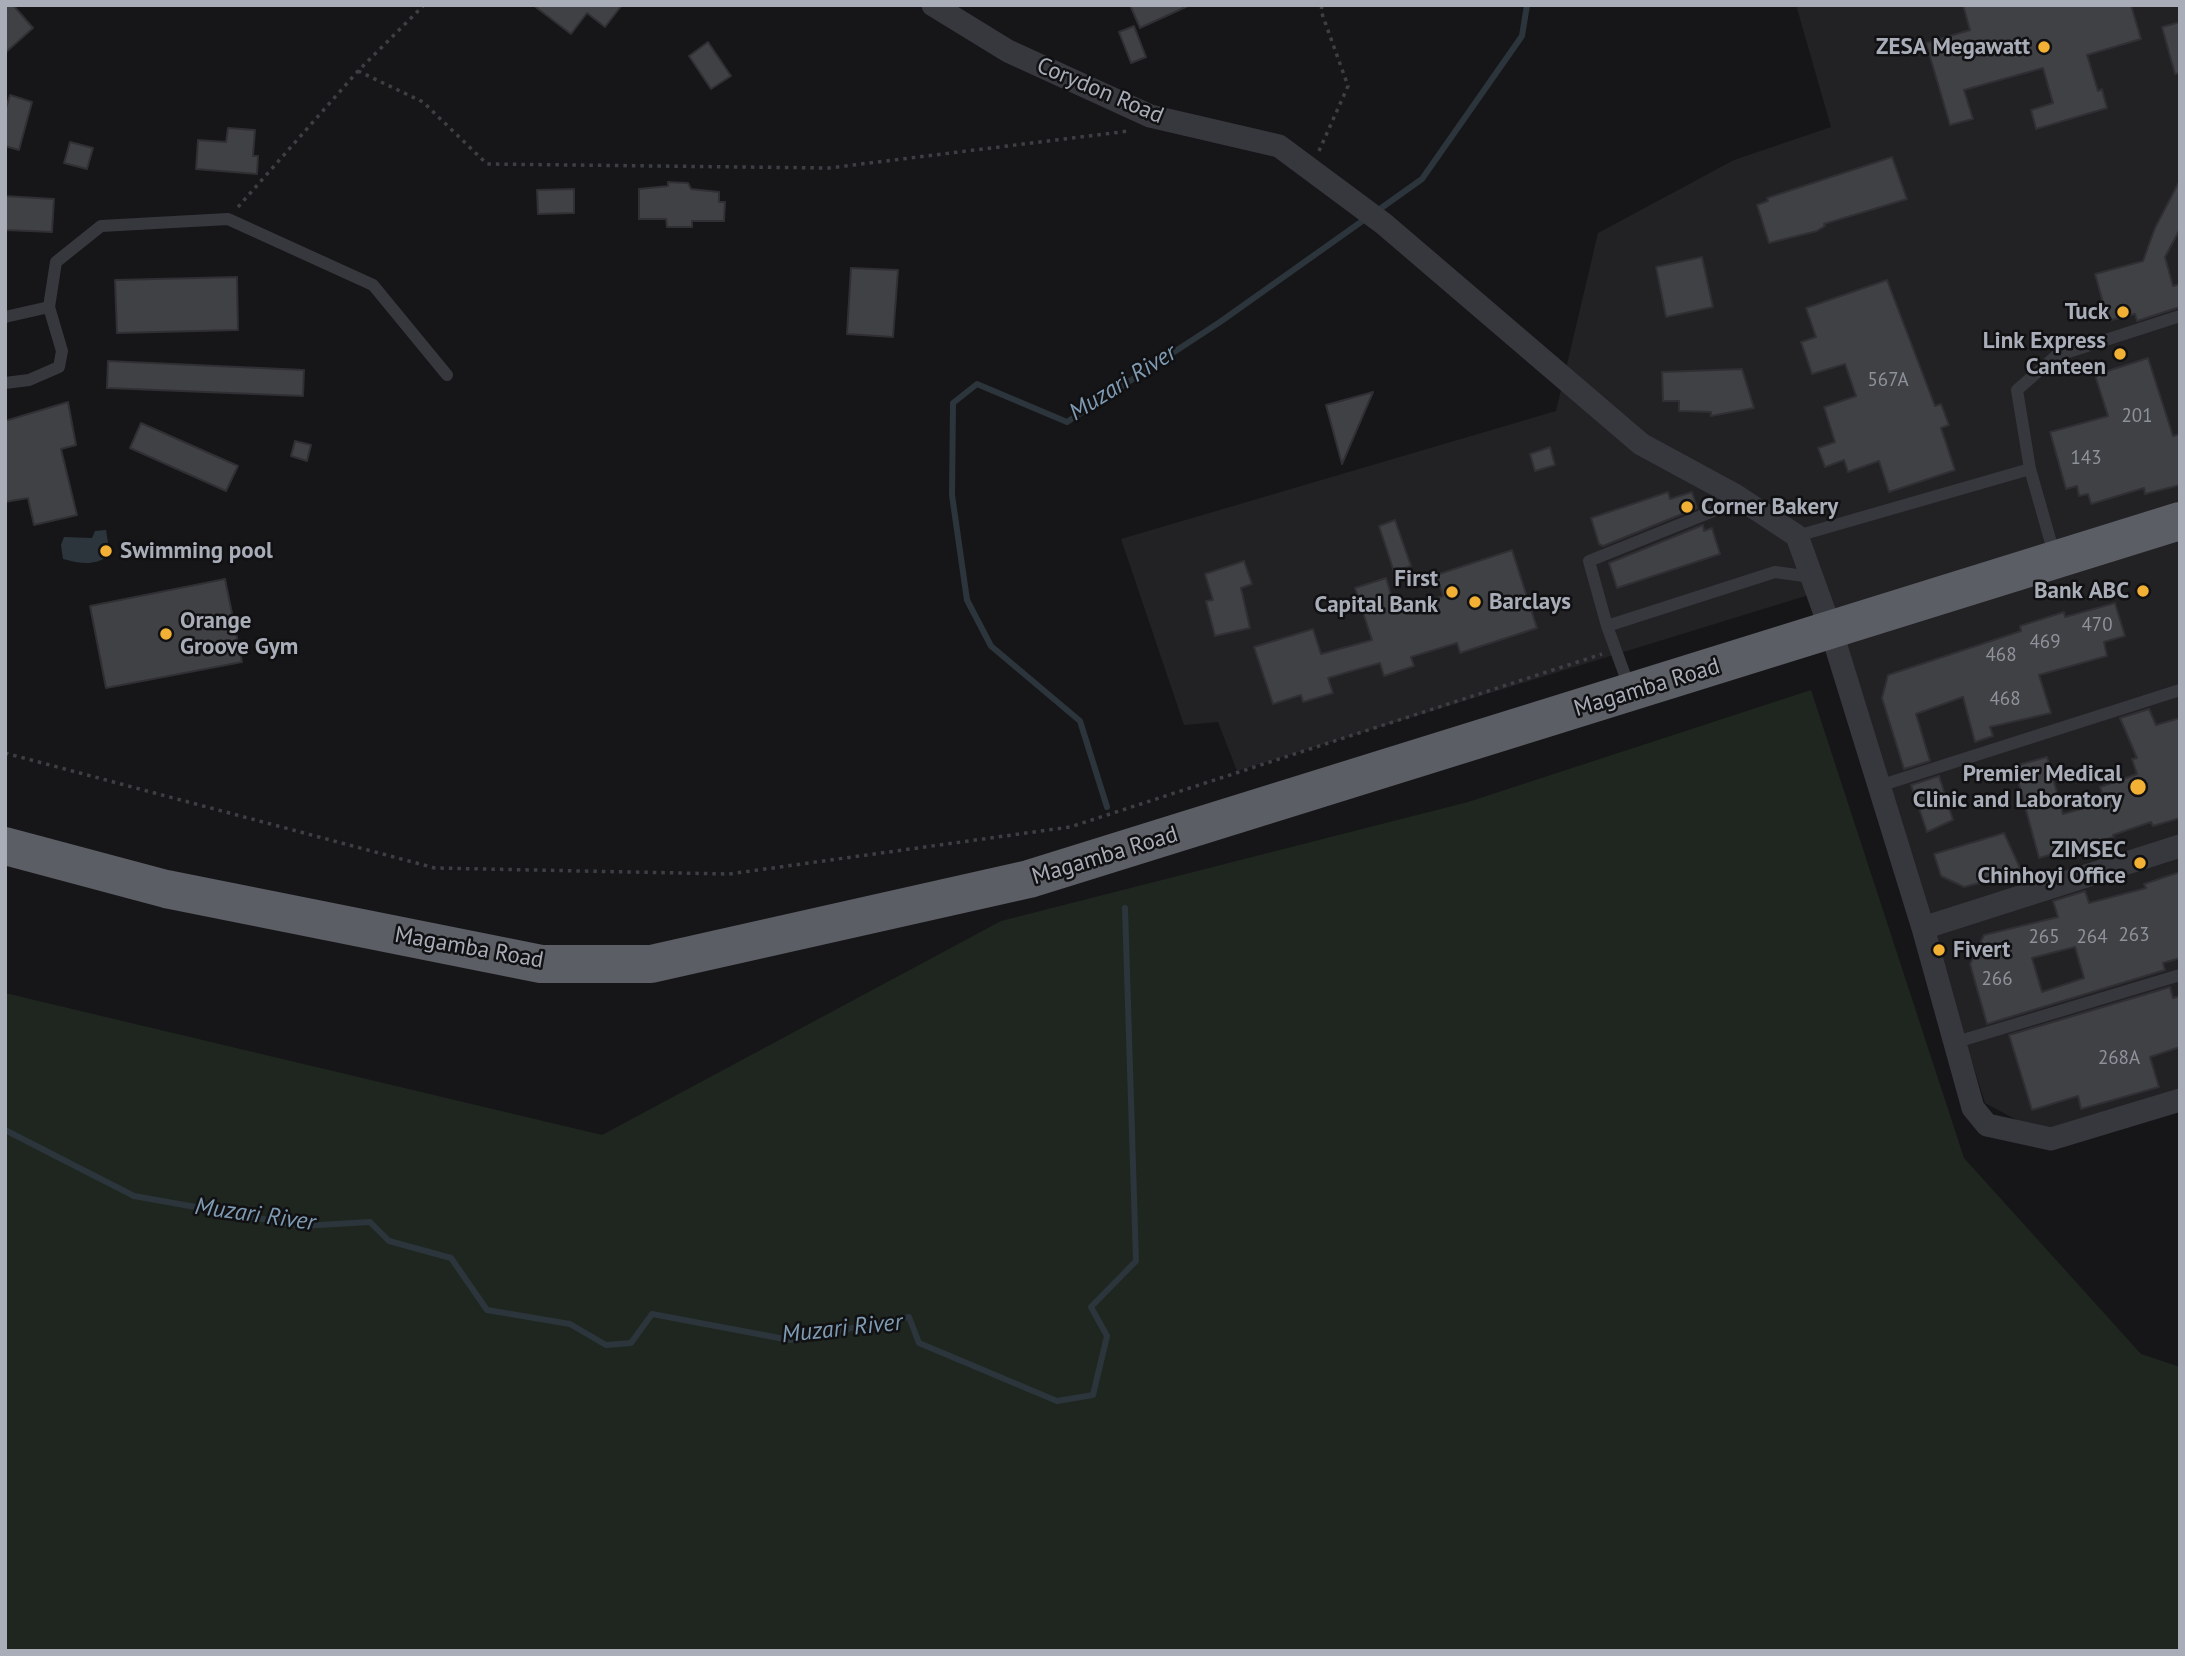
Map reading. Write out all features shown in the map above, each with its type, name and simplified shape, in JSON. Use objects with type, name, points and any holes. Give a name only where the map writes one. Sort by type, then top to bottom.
[{"type":"highway","name":"Magamba Road","points":[[5,846],[166,889],[541,964],[651,964],[1029,880],[2180,521]]},
{"type":"street","name":"Corydon Road","points":[[933,5],[1008,51],[1150,116],[1279,146],[1384,224],[1641,444],[1735,495],[1797,536]]},
{"type":"street","points":[[1797,536],[1831,630],[1923,928],[1973,1108],[1987,1125],[2051,1139],[2180,1100]]},
{"type":"street","points":[[1923,928],[2180,846]]},
{"type":"lane","points":[[5,383],[29,380],[59,367],[62,351],[49,307],[56,262],[101,226],[228,219],[373,285],[447,375]]},
{"type":"lane","points":[[5,317],[49,307]]},
{"type":"lane","points":[[2056,558],[2030,469],[2017,390],[2056,356],[2180,316]]},
{"type":"lane","points":[[1797,536],[2030,469]]},
{"type":"lane","points":[[1631,693],[1617,649],[1606,626],[1589,561],[1716,510],[1735,495]]},
{"type":"lane","points":[[1606,626],[1775,572],[1811,576]]},
{"type":"lane","points":[[1879,786],[2180,690]]},
{"type":"lane","points":[[1953,1043],[2180,975]]},
{"type":"path","points":[[228,219],[358,71],[424,5]]},
{"type":"path","points":[[1314,170],[1315,161],[1348,86],[1321,12],[1322,5]]},
{"type":"path","points":[[358,71],[424,102],[487,164],[829,168],[1134,130],[1150,116]]},
{"type":"path","points":[[5,753],[435,868],[729,874],[1070,827],[1617,649]]},
{"type":"shaded area","points":[[1796,5],[2180,5],[2180,1090],[2039,1132],[1985,1103],[1825,590],[1237,771],[1218,722],[1184,725],[1121,539],[1556,411],[1598,233],[1734,160],[1831,127]]},
{"type":"shaded area","points":[[106,530],[110,555],[88,563],[63,559],[61,545],[64,537],[92,538],[95,531]]},
{"type":"shaded area","points":[[1811,690],[1964,1158],[2141,1354],[2180,1367],[2180,1651],[5,1651],[5,993],[602,1135],[1001,921],[1468,802]]},
{"type":"building","points":[[5,5],[13,5],[33,28],[5,53]]},
{"type":"building","points":[[533,5],[622,5],[605,27],[587,13],[571,34]]},
{"type":"building","points":[[1130,5],[1190,5],[1140,28]]},
{"type":"building","name":"ZESA Megawatt","points":[[1963,5],[2131,5],[2141,39],[2087,55],[2098,91],[2102,89],[2107,108],[2036,129],[2031,110],[2053,103],[2043,68],[1964,90],[1973,119],[1950,125],[1926,43],[1970,30]]},
{"type":"building","points":[[2180,22],[2180,73],[2175,74],[2162,27]]},
{"type":"building","points":[[1134,26],[1146,57],[1131,63],[1119,32]]},
{"type":"building","points":[[708,42],[731,76],[711,89],[689,56]]},
{"type":"building","points":[[10,95],[32,102],[19,150],[5,146],[5,111]]},
{"type":"building","points":[[228,128],[255,130],[253,156],[258,156],[257,174],[196,169],[198,140],[226,142]]},
{"type":"building","points":[[70,142],[93,148],[87,169],[64,163]]},
{"type":"building","points":[[1892,157],[1907,199],[1824,224],[1825,226],[1817,231],[1769,243],[1757,205],[1768,201],[1767,198]]},
{"type":"building","points":[[2180,180],[2180,229],[2165,257],[2173,286],[2180,284],[2180,307],[2137,321],[2135,314],[2108,321],[2095,274],[2143,261],[2155,228]]},
{"type":"building","points":[[668,182],[688,183],[691,189],[719,192],[719,202],[725,202],[724,221],[692,221],[692,227],[667,227],[666,219],[639,219],[639,189],[668,186]]},
{"type":"building","points":[[574,189],[574,213],[538,214],[537,190]]},
{"type":"building","points":[[5,196],[54,199],[52,232],[5,230]]},
{"type":"building","points":[[1702,257],[1713,307],[1666,317],[1656,267]]},
{"type":"building","points":[[851,268],[898,270],[893,337],[847,334]]},
{"type":"building","points":[[237,277],[238,330],[117,333],[115,280]]},
{"type":"building","points":[[1887,280],[1935,406],[1941,404],[1949,425],[1941,428],[1955,470],[1889,492],[1879,461],[1848,472],[1844,460],[1825,467],[1818,448],[1835,442],[1824,407],[1856,396],[1845,364],[1812,374],[1801,342],[1816,337],[1806,308]]},
{"type":"building","points":[[2148,358],[2173,436],[2180,434],[2180,485],[2145,494],[2144,488],[2091,504],[2088,494],[2079,496],[2077,486],[2066,489],[2050,432],[2108,416],[2095,375]]},
{"type":"building","points":[[108,361],[304,370],[303,396],[107,388]]},
{"type":"building","points":[[1742,369],[1754,408],[1711,416],[1711,412],[1679,411],[1679,401],[1663,401],[1662,372]]},
{"type":"building","points":[[1373,392],[1342,464],[1326,405]]},
{"type":"building","points":[[68,402],[76,445],[61,449],[77,515],[34,525],[28,498],[5,502],[5,421]]},
{"type":"building","points":[[141,423],[238,466],[226,491],[130,448]]},
{"type":"building","points":[[295,441],[311,445],[307,461],[291,456]]},
{"type":"building","points":[[1550,447],[1555,465],[1535,471],[1530,454]]},
{"type":"building","points":[[1668,492],[1670,499],[1692,492],[1697,508],[1603,546],[1599,544],[1591,518]]},
{"type":"building","points":[[1395,520],[1411,566],[1394,572],[1379,526]]},
{"type":"building","points":[[1703,525],[1704,531],[1712,528],[1720,554],[1617,588],[1609,563]]},
{"type":"building","points":[[1512,550],[1537,628],[1460,653],[1457,643],[1411,657],[1414,666],[1384,676],[1380,663],[1345,673],[1328,678],[1333,693],[1303,702],[1301,695],[1273,704],[1254,647],[1313,629],[1321,654],[1372,640],[1355,588],[1386,578],[1396,611],[1443,596],[1436,575]]},
{"type":"building","points":[[1244,561],[1252,584],[1241,588],[1250,628],[1215,636],[1206,601],[1213,600],[1205,574]]},
{"type":"building","name":"Orange Groove Gym","points":[[225,579],[242,662],[106,688],[90,606]]},
{"type":"building","points":[[2115,603],[2125,636],[2104,642],[2107,656],[2039,675],[2051,713],[1990,727],[1993,736],[1975,742],[1963,697],[1916,714],[1930,761],[1904,769],[1882,698],[1888,675],[2021,631],[2020,626],[2064,612],[2065,617]]},
{"type":"building","points":[[2149,709],[2156,725],[2180,718],[2180,818],[2153,826],[2151,822],[2113,835],[2114,837],[2039,858],[2014,766],[2047,757],[2063,814],[2105,802],[2100,787],[2137,774],[2132,759],[2137,758],[2120,718]]},
{"type":"building","points":[[1939,776],[1953,820],[1927,832],[1911,785]]},
{"type":"building","points":[[2004,833],[2020,868],[2009,872],[2010,875],[1964,887],[1941,876],[1934,854]]},
{"type":"building","points":[[2180,872],[2180,958],[2163,963],[2165,970],[1987,1024],[1970,964],[1984,935],[2058,917],[2053,901],[2085,891],[2089,903],[2146,888],[2144,884]],"holes":[[[2075,947],[2084,978],[2042,992],[2032,958]]]},
{"type":"building","points":[[2170,987],[2173,998],[2180,996],[2180,1047],[2150,1057],[2159,1087],[2081,1109],[2078,1096],[2032,1110],[2009,1035]]},
{"type":"waterway","name":"Muzari River","points":[[1377,211],[1422,179],[1522,36],[1527,5]]},
{"type":"waterway","name":"Muzari River","points":[[1107,807],[1080,721],[991,646],[967,600],[952,495],[953,403],[977,384],[1067,422],[1220,322],[1368,217]]},
{"type":"waterway","name":"Muzari River","points":[[5,1130],[134,1196],[302,1226],[370,1222],[389,1241],[451,1258],[487,1310],[570,1324],[606,1345],[631,1343],[652,1314],[790,1340],[909,1317],[919,1343],[1057,1401],[1093,1395],[1107,1336],[1091,1307],[1136,1261],[1125,908]]},
{"type":"place","name":"ZESA Megawatt","points":[[2044,47]]},
{"type":"place","name":"Tuck","points":[[2123,312]]},
{"type":"place","name":"Link Express Canteen","points":[[2120,354]]},
{"type":"place","name":"Corner Bakery","points":[[1687,507]]},
{"type":"place","name":"Swimming pool","points":[[106,551]]},
{"type":"place","name":"Bank ABC","points":[[2143,591]]},
{"type":"place","name":"First Capital Bank","points":[[1452,592]]},
{"type":"place","name":"Barclays","points":[[1475,602]]},
{"type":"place","name":"Orange Groove Gym","points":[[166,634]]},
{"type":"place","name":"Premier Medical Clinic and Laboratory","points":[[2138,787]]},
{"type":"place","name":"ZIMSEC Chinhoyi Office","points":[[2140,863]]},
{"type":"place","name":"Fivert","points":[[1939,950]]}]
